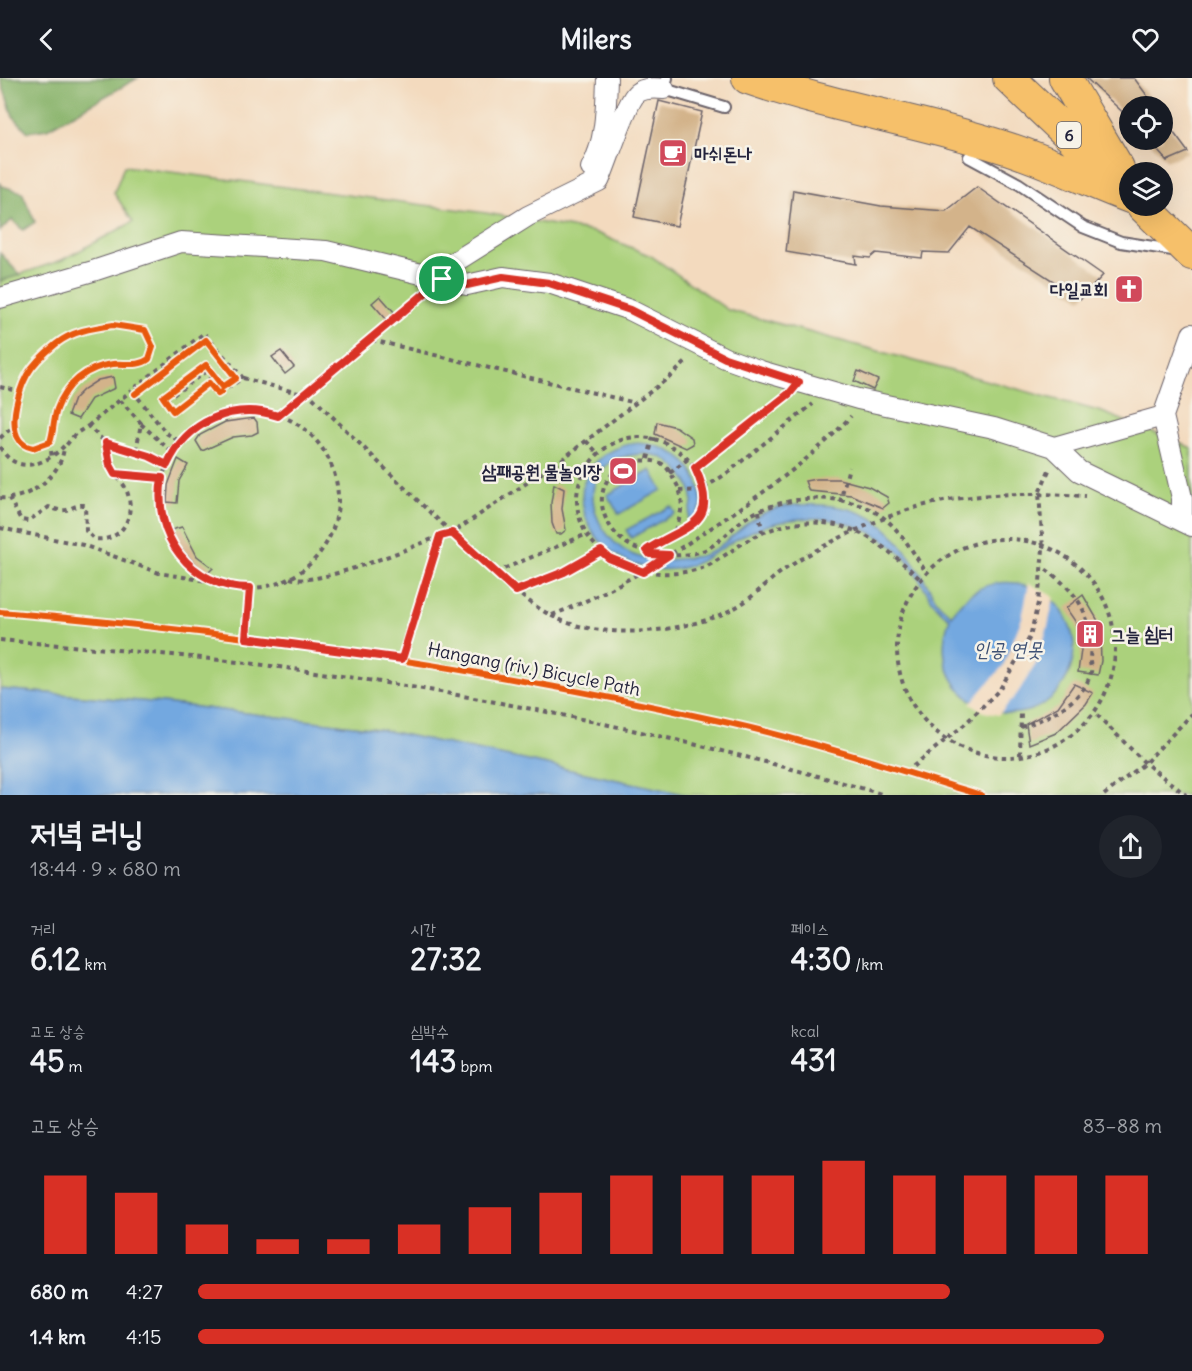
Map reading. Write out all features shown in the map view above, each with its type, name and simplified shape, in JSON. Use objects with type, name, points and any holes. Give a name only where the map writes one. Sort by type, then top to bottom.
[{"type":"main road","points":[[748,78],[806,98],[922,124],[1004,147],[1119,193]]},
{"type":"main road","name":"6","points":[[1009,78],[1119,183]]},
{"type":"main road","points":[[1065,78],[1119,169]]},
{"type":"main road","points":[[1153,216],[1191,253]]},
{"type":"street","points":[[528,216],[544,197],[586,176],[599,154],[606,111],[607,78]]},
{"type":"street","points":[[438,277],[528,216],[599,181],[613,151],[623,115],[636,94],[665,83]]},
{"type":"street","points":[[0,298],[181,242],[326,251],[467,285],[503,277],[549,283],[630,310],[704,345],[725,358],[858,399],[994,428],[1054,447],[1079,471],[1187,523]]},
{"type":"street","points":[[1187,523],[1162,416],[1192,334]]},
{"type":"street","points":[[1054,447],[1162,416]]},
{"type":"lane","points":[[665,83],[724,107]]},
{"type":"lane","points":[[969,158],[1019,184],[1083,227],[1121,242],[1150,249],[1191,253]]},
{"type":"path","points":[[278,416],[371,339],[438,277]]},
{"type":"path","points":[[134,392],[204,333],[243,378],[298,393],[307,392]]},
{"type":"path","points":[[371,339],[636,403]]},
{"type":"path","points":[[0,447],[16,464],[37,464],[52,459],[75,434],[206,340],[236,378],[223,387],[206,365],[163,397],[167,403],[205,372],[221,392]]},
{"type":"path","points":[[289,578],[296,581],[318,578],[452,533],[586,441],[671,376],[704,345]]},
{"type":"path","points":[[208,383],[218,394],[243,378]]},
{"type":"path","points":[[695,468],[790,393],[799,382]]},
{"type":"path","points":[[18,400],[24,383]]},
{"type":"path","points":[[0,387],[21,392]]},
{"type":"path","points":[[679,491],[704,489],[726,474],[816,401],[823,389]]},
{"type":"path","points":[[134,392],[166,433],[181,442]]},
{"type":"path","points":[[307,392],[452,533],[516,591],[551,616],[582,626],[629,632],[680,628],[737,607],[784,570],[855,531],[927,503],[962,497],[1039,493],[1088,496]]},
{"type":"path","points":[[551,616],[600,595],[643,572],[773,485],[813,453],[853,414],[858,399]]},
{"type":"path","points":[[120,400],[173,453]]},
{"type":"path","points":[[0,528],[83,545],[159,573],[250,588],[270,585],[289,578],[306,567],[325,545],[335,518],[338,497],[332,469],[318,444],[303,429],[278,416],[256,411],[228,413],[202,424],[181,442],[173,453],[162,478],[161,512],[171,543],[194,569],[217,582]]},
{"type":"path","points":[[0,438],[15,428],[15,416]]},
{"type":"path","points":[[136,452],[141,423]]},
{"type":"path","points":[[87,426],[106,443],[167,465]]},
{"type":"path","points":[[674,533],[681,518],[679,491],[664,465],[648,459],[625,463],[612,472],[603,487],[601,505],[607,521],[617,536],[641,550],[647,550],[674,533],[682,532],[696,524],[705,505],[704,489],[695,468],[688,459],[668,442],[653,438],[626,438],[598,453],[584,473],[576,498],[578,516],[590,541],[609,558],[643,572],[672,574],[702,568],[762,532],[786,525],[822,523],[855,531],[883,545],[919,578]]},
{"type":"path","points":[[648,459],[653,438]]},
{"type":"path","points":[[48,441],[52,459]]},
{"type":"path","points":[[586,441],[598,453]]},
{"type":"path","points":[[9,498],[21,520],[28,521],[49,507],[66,512],[81,504],[85,505],[86,531],[94,539],[109,540],[123,530],[130,502],[126,489],[110,465],[106,443]]},
{"type":"path","points":[[0,498],[9,498],[46,481],[63,459],[64,448]]},
{"type":"path","points":[[670,473],[688,459]]},
{"type":"path","points":[[840,502],[849,467]]},
{"type":"path","points":[[115,474],[162,478]]},
{"type":"path","points":[[906,772],[945,740],[1000,689],[1030,637],[1042,567],[1039,493]]},
{"type":"path","points":[[647,550],[650,554],[669,555],[700,552],[714,545],[743,519],[759,511],[789,500],[818,499],[860,506],[884,519],[908,543],[926,572]]},
{"type":"path","points":[[759,511],[762,532]]},
{"type":"path","points":[[496,573],[587,534]]},
{"type":"path","points":[[402,659],[440,536]]},
{"type":"path","points":[[1013,539],[1037,545],[1043,549],[1070,560],[1100,590],[1114,625],[1115,654],[1107,696],[1097,715],[1063,742],[1020,755],[982,753],[945,740],[930,728],[914,708],[904,686],[897,657],[900,612],[919,578],[934,564],[967,545],[1013,539]]},
{"type":"path","points":[[516,591],[564,572],[601,551]]},
{"type":"path","points":[[1021,727],[1045,719],[1067,705],[1080,692],[1091,672],[1091,632],[1084,606],[1055,576],[1042,567]]},
{"type":"path","points":[[246,638],[250,588]]},
{"type":"path","points":[[235,636],[257,639]]},
{"type":"path","points":[[0,640],[150,653],[397,684],[692,743],[885,795]]},
{"type":"path","points":[[1020,755],[1021,711]]},
{"type":"path","points":[[1104,795],[1145,763],[1192,714]]},
{"type":"path","points":[[1097,715],[1145,763],[1186,795]]},
{"type":"path","points":[[894,769],[916,776]]},
{"type":"green space","points":[[0,78],[138,78],[47,129],[28,132],[13,116]]},
{"type":"green space","points":[[124,166],[486,213],[594,232],[651,256],[728,310],[1102,412],[1192,448],[1192,795],[688,795],[378,729],[163,703],[0,689],[0,281],[62,260],[133,222],[114,193]]},
{"type":"green space","points":[[0,182],[2,186],[22,192],[35,222],[23,230],[12,220],[0,231]]},
{"type":"green space","points":[[0,253],[20,275],[0,281]]},
{"type":"water","name":"인공 연못","points":[[634,443],[661,448],[682,460],[696,479],[702,506],[693,521],[688,520],[692,504],[691,490],[681,474],[664,459],[656,455],[642,454],[614,460],[601,470],[595,483],[593,499],[596,514],[604,530],[631,554],[646,559],[662,560],[703,555],[720,546],[758,516],[780,507],[819,505],[853,510],[867,515],[890,532],[909,556],[938,602],[951,615],[974,592],[1001,583],[1028,586],[1052,600],[1062,611],[1073,637],[1073,657],[1067,677],[1049,699],[1028,711],[1004,713],[982,706],[963,692],[949,672],[944,647],[950,618],[938,608],[906,559],[883,539],[864,529],[845,523],[817,518],[775,523],[748,533],[689,566],[668,570],[630,562],[608,549],[593,531],[584,510],[583,489],[590,470],[607,454]]},
{"type":"water","points":[[651,470],[662,490],[619,514],[607,495]]},
{"type":"water","points":[[671,506],[675,513],[631,538],[626,530]]},
{"type":"water","points":[[0,689],[163,703],[378,729],[688,795],[0,795]]},
{"type":"pier","points":[[1029,583],[1054,597],[1036,664],[1017,694],[998,715],[984,712],[970,704],[1003,666],[1022,618]]},
{"type":"building","points":[[1086,78],[1134,78],[1148,96],[1119,96],[1119,109]]},
{"type":"building","points":[[659,101],[702,112],[677,226],[634,217]]},
{"type":"building","points":[[1173,132],[1188,152],[1167,161],[1157,150],[1173,150]]},
{"type":"building","points":[[977,187],[1103,275],[1081,299],[970,227],[949,253],[923,252],[922,258],[876,253],[870,258],[855,256],[856,264],[786,252],[793,190],[881,206],[946,211]]},
{"type":"building","points":[[380,296],[395,313],[387,320],[372,303]]},
{"type":"building","points":[[281,351],[294,367],[285,374],[272,357]]},
{"type":"building","points":[[858,371],[878,380],[873,390],[854,381]]},
{"type":"building","points":[[113,377],[115,388],[91,399],[78,419],[68,415],[74,399],[84,389],[98,380]]},
{"type":"building","points":[[254,418],[258,432],[252,435],[233,437],[202,451],[196,441],[200,435],[225,422]]},
{"type":"building","points":[[657,422],[676,427],[692,438],[693,444],[686,448],[655,434]]},
{"type":"building","points":[[178,459],[188,465],[179,481],[177,503],[167,502],[168,485]]},
{"type":"building","points":[[839,479],[869,487],[887,497],[889,503],[883,508],[851,495],[809,491],[805,481]]},
{"type":"building","points":[[554,484],[564,489],[562,509],[566,530],[561,534],[556,534],[552,523],[551,503]]},
{"type":"building","points":[[182,527],[197,556],[213,568],[206,575],[177,545],[171,530]]},
{"type":"building","name":"그늘 쉼터","points":[[1083,595],[1097,619],[1100,633],[1101,661],[1098,675],[1078,672],[1081,650],[1080,635],[1075,621],[1066,608]]},
{"type":"building","name":"그늘 쉼터","points":[[1074,684],[1093,693],[1086,704],[1056,733],[1029,744],[1026,724],[1058,707]]},
{"type":"cycle path","points":[[113,325],[145,330],[153,347],[149,359],[136,364],[103,366],[78,378],[61,400],[50,442],[33,448],[23,444],[15,427],[16,405],[23,383],[33,367],[52,347],[69,336],[113,325]]},
{"type":"cycle path","points":[[135,394],[206,340],[236,378],[223,387],[206,365],[163,397],[173,411],[209,383],[218,394],[221,392]]},
{"type":"cycle path","name":"Hangang (riv.) Bicycle Path","points":[[0,612],[272,641],[542,684],[786,737],[981,795]]},
{"type":"place","name":"마쉬돈나","points":[[673,153]]},
{"type":"place","name":"다일교회","points":[[1129,289]]},
{"type":"place","name":"삼패공원 물놀이장","points":[[623,471]]},
{"type":"place","name":"그늘 쉼터","points":[[1090,634]]},
{"type":"route","points":[[503,277],[549,283],[630,310],[704,345],[725,358],[799,382],[790,393],[695,468],[705,490],[705,505],[696,524],[682,532],[674,533],[647,550],[650,554],[669,555],[643,572],[609,558],[601,551],[564,572],[516,591],[452,533],[440,536],[402,659],[246,638],[250,588],[230,586],[211,579],[194,569],[179,555],[171,543],[161,512],[162,478],[115,474],[110,465],[106,443],[149,456],[167,465],[185,437],[214,418],[228,413],[249,411],[278,416],[442,279],[467,285],[503,277]]}]
